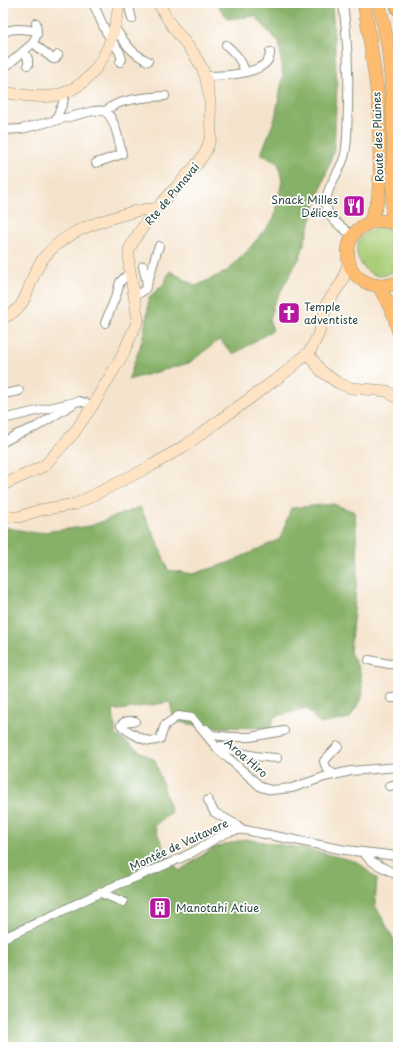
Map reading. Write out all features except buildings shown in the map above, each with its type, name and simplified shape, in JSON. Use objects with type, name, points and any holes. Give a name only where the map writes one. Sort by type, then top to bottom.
[{"type":"highway","name":"Route des Plaines","points":[[364,3],[379,105],[380,174],[378,200],[370,222]]},
{"type":"highway","name":"Route des Plaines","points":[[379,3],[388,47],[393,106],[395,223]]},
{"type":"highway","points":[[395,223],[381,220],[370,222],[363,226],[353,236],[348,248],[351,268],[359,279],[368,284],[379,286],[386,286],[398,282]]},
{"type":"highway","points":[[379,286],[394,315],[398,330]]},
{"type":"main road","points":[[3,92],[25,96],[44,97],[65,92],[82,82],[96,70],[113,33],[119,3]]},
{"type":"main road","name":"Rte de Punavai","points":[[3,485],[44,466],[76,431],[93,405],[122,356],[138,320],[128,265],[129,249],[156,209],[198,163],[206,151],[211,137],[210,101],[202,68],[194,54],[172,26],[158,3]]},
{"type":"main road","points":[[396,3],[398,8]]},
{"type":"main road","points":[[3,318],[13,314],[21,307],[39,264],[51,248],[92,224],[144,208],[156,209]]},
{"type":"main road","points":[[3,512],[10,517],[19,517],[40,510],[76,504],[124,480],[186,445],[286,372],[308,353],[319,333],[327,303],[342,282],[349,261]]},
{"type":"main road","points":[[342,282],[359,279]]},
{"type":"main road","points":[[308,353],[320,371],[338,383],[351,388],[387,391],[398,399]]},
{"type":"street","points":[[93,3],[106,32],[113,33],[131,50],[142,58],[148,60]]},
{"type":"street","points":[[128,3],[132,19]]},
{"type":"street","points":[[343,3],[348,53],[347,137],[345,155],[339,172],[326,198],[326,206],[332,219],[353,236]]},
{"type":"street","points":[[3,34],[10,29],[36,27],[37,34],[33,43],[3,69]]},
{"type":"street","points":[[113,33],[122,56],[122,60],[120,62]]},
{"type":"street","points":[[33,43],[53,59],[55,59],[58,55]]},
{"type":"street","points":[[226,45],[240,58],[244,65],[245,72]]},
{"type":"street","points":[[24,52],[28,59],[28,65]]},
{"type":"street","points":[[205,76],[220,76],[251,71],[264,65],[269,60],[270,52]]},
{"type":"street","points":[[55,121],[63,103],[65,92]]},
{"type":"street","points":[[105,111],[111,106],[126,101],[165,96]]},
{"type":"street","points":[[3,130],[21,129],[93,111],[105,111],[110,115],[122,154],[96,163]]},
{"type":"street","points":[[134,296],[146,289],[154,258],[160,246]]},
{"type":"street","points":[[143,266],[147,284]]},
{"type":"street","points":[[104,323],[117,293],[120,282],[130,272]]},
{"type":"street","points":[[3,394],[19,391]]},
{"type":"street","points":[[3,442],[36,427],[79,401]]},
{"type":"street","points":[[3,419],[79,401],[93,405]]},
{"type":"street","points":[[369,660],[389,664],[398,664]]},
{"type":"street","points":[[135,720],[123,722],[121,725],[122,727],[148,741],[160,739],[165,725],[178,716],[189,713],[212,735],[250,737],[284,731]]},
{"type":"street","name":"Aroa Hiro","points":[[178,716],[192,718],[218,749],[261,787],[271,790],[292,788],[305,783],[351,771],[398,767]]},
{"type":"street","points":[[218,749],[221,746],[242,754],[256,757],[277,758]]},
{"type":"street","points":[[335,775],[328,770],[324,761],[338,746]]},
{"type":"street","points":[[389,786],[398,784]]},
{"type":"street","points":[[208,800],[214,812],[237,825],[242,830]]},
{"type":"street","name":"Montée de Vaitavere","points":[[3,938],[189,854],[232,831],[242,830],[344,850],[398,856]]},
{"type":"street","points":[[364,853],[370,860],[390,870],[398,876]]},
{"type":"street","points":[[101,893],[123,902]]},
{"type":"green space","points":[[216,3],[332,3],[337,85],[334,150],[300,257],[273,305],[270,322],[273,330],[234,354],[219,340],[189,363],[128,380],[142,341],[149,297],[163,285],[170,271],[196,286],[227,271],[248,250],[274,219],[282,181],[278,163],[261,154],[275,118],[283,76],[279,43],[255,16],[228,19]]},
{"type":"green space","points":[[378,228],[389,229],[398,236],[398,267],[387,275],[376,275],[367,271],[360,262],[357,252],[358,242],[365,234]]},
{"type":"green space","points":[[333,504],[355,512],[358,567],[350,652],[360,671],[363,695],[350,718],[320,724],[306,708],[274,717],[271,728],[206,727],[174,721],[170,702],[113,711],[116,735],[155,760],[171,812],[154,826],[166,853],[179,871],[213,848],[245,839],[307,849],[358,862],[377,879],[375,905],[398,947],[398,1047],[3,1047],[3,527],[36,533],[90,526],[140,507],[157,541],[168,570],[193,574],[228,563],[280,539],[291,508]]},
{"type":"place","name":"Snack Milles Délices","points":[[354,206]]},
{"type":"place","name":"Temple adventiste","points":[[289,313]]},
{"type":"place","name":"Manotahi Atiue","points":[[160,908]]}]
